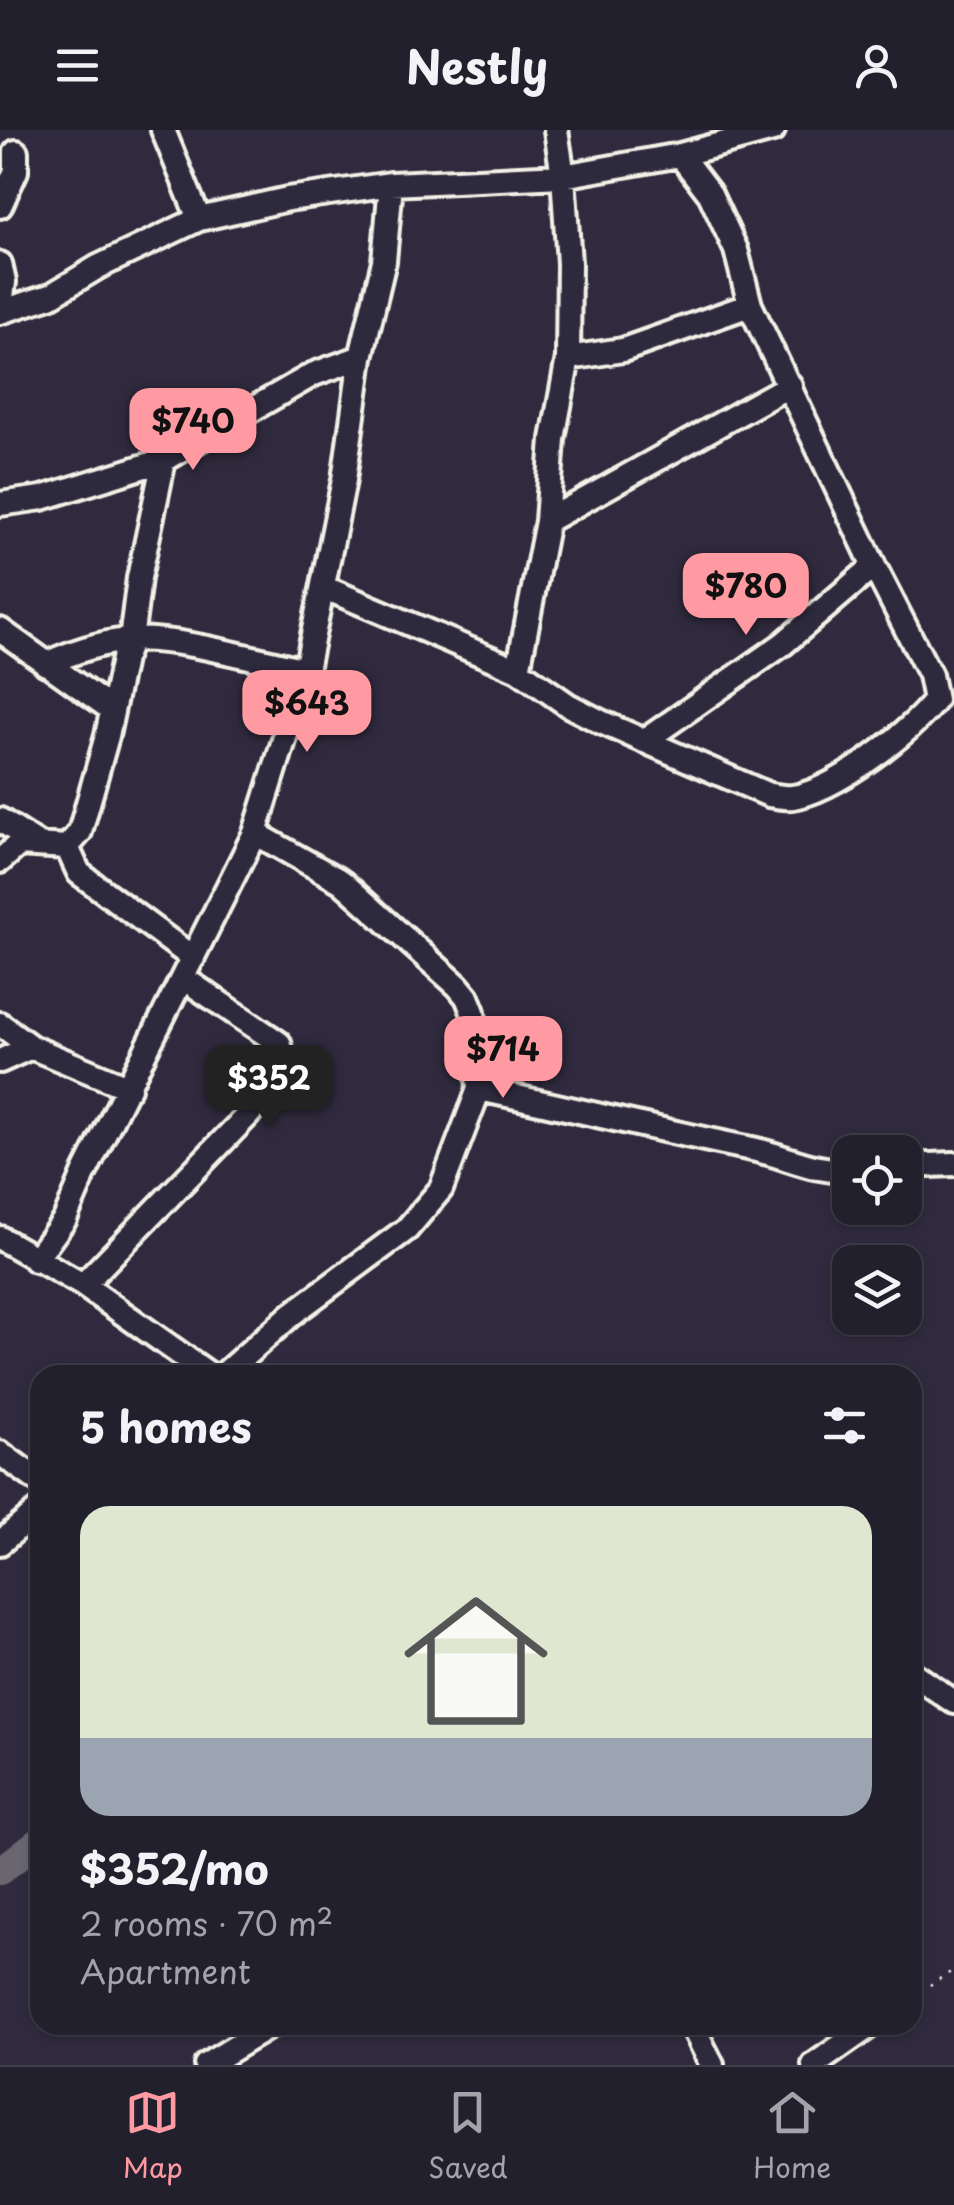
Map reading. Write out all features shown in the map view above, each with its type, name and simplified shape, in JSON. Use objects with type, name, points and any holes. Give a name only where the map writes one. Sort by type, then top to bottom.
[{"type":"street","points":[[163,130],[199,219]]},
{"type":"street","points":[[518,670],[548,521],[553,439],[568,358],[569,263],[564,176],[556,130]]},
{"type":"street","points":[[0,264],[4,282],[0,312],[50,296],[98,266],[199,219],[288,199],[391,184],[564,176],[680,154],[735,136],[774,130]]},
{"type":"street","points":[[0,206],[16,172],[16,152]]},
{"type":"street","points":[[323,587],[518,670],[568,705],[733,782],[770,795],[792,798],[851,770],[898,740],[935,700],[930,675],[750,305],[736,250],[716,208],[680,154]]},
{"type":"street","points":[[35,1260],[66,1219],[84,1174],[254,834],[306,670],[344,480],[360,357],[384,261],[391,184]]},
{"type":"street","points":[[568,358],[623,350],[750,305]]},
{"type":"street","points":[[0,504],[42,498],[164,460],[314,374],[360,357]]},
{"type":"street","points":[[548,521],[790,385]]},
{"type":"street","points":[[68,848],[80,832],[132,640],[139,578],[164,460]]},
{"type":"street","points":[[644,741],[783,644],[838,601],[874,566]]},
{"type":"street","points":[[0,630],[111,709]]},
{"type":"street","points":[[46,664],[86,647],[132,640],[168,642],[306,670]]},
{"type":"street","points":[[0,820],[38,845]]},
{"type":"street","points":[[234,1365],[292,1314],[407,1228],[441,1190],[479,1089],[473,1012],[467,996],[342,882],[254,834]]},
{"type":"street","points":[[0,861],[19,844],[68,848]]},
{"type":"street","points":[[68,848],[79,874],[279,1043],[284,1059],[248,1115],[83,1286]]},
{"type":"street","points":[[0,1024],[31,1048],[129,1088]]},
{"type":"street","points":[[0,1062],[31,1048]]},
{"type":"street","points":[[479,1089],[756,1150],[832,1172]]},
{"type":"street","points":[[922,1165],[954,1164]]},
{"type":"street","points":[[0,1238],[83,1286],[196,1365]]},
{"type":"street","points":[[0,1453],[30,1475]]},
{"type":"street","points":[[0,1543],[30,1518]]},
{"type":"street","points":[[922,1680],[954,1702]]},
{"type":"street","points":[[206,2065],[243,2056],[263,2035]]},
{"type":"street","points":[[696,2035],[706,2062]]},
{"type":"street","points":[[814,2065],[857,2035]]},
{"type":"path","points":[[922,1990],[954,1970]]},
{"type":"waterway","points":[[0,1871],[30,1848]]}]
